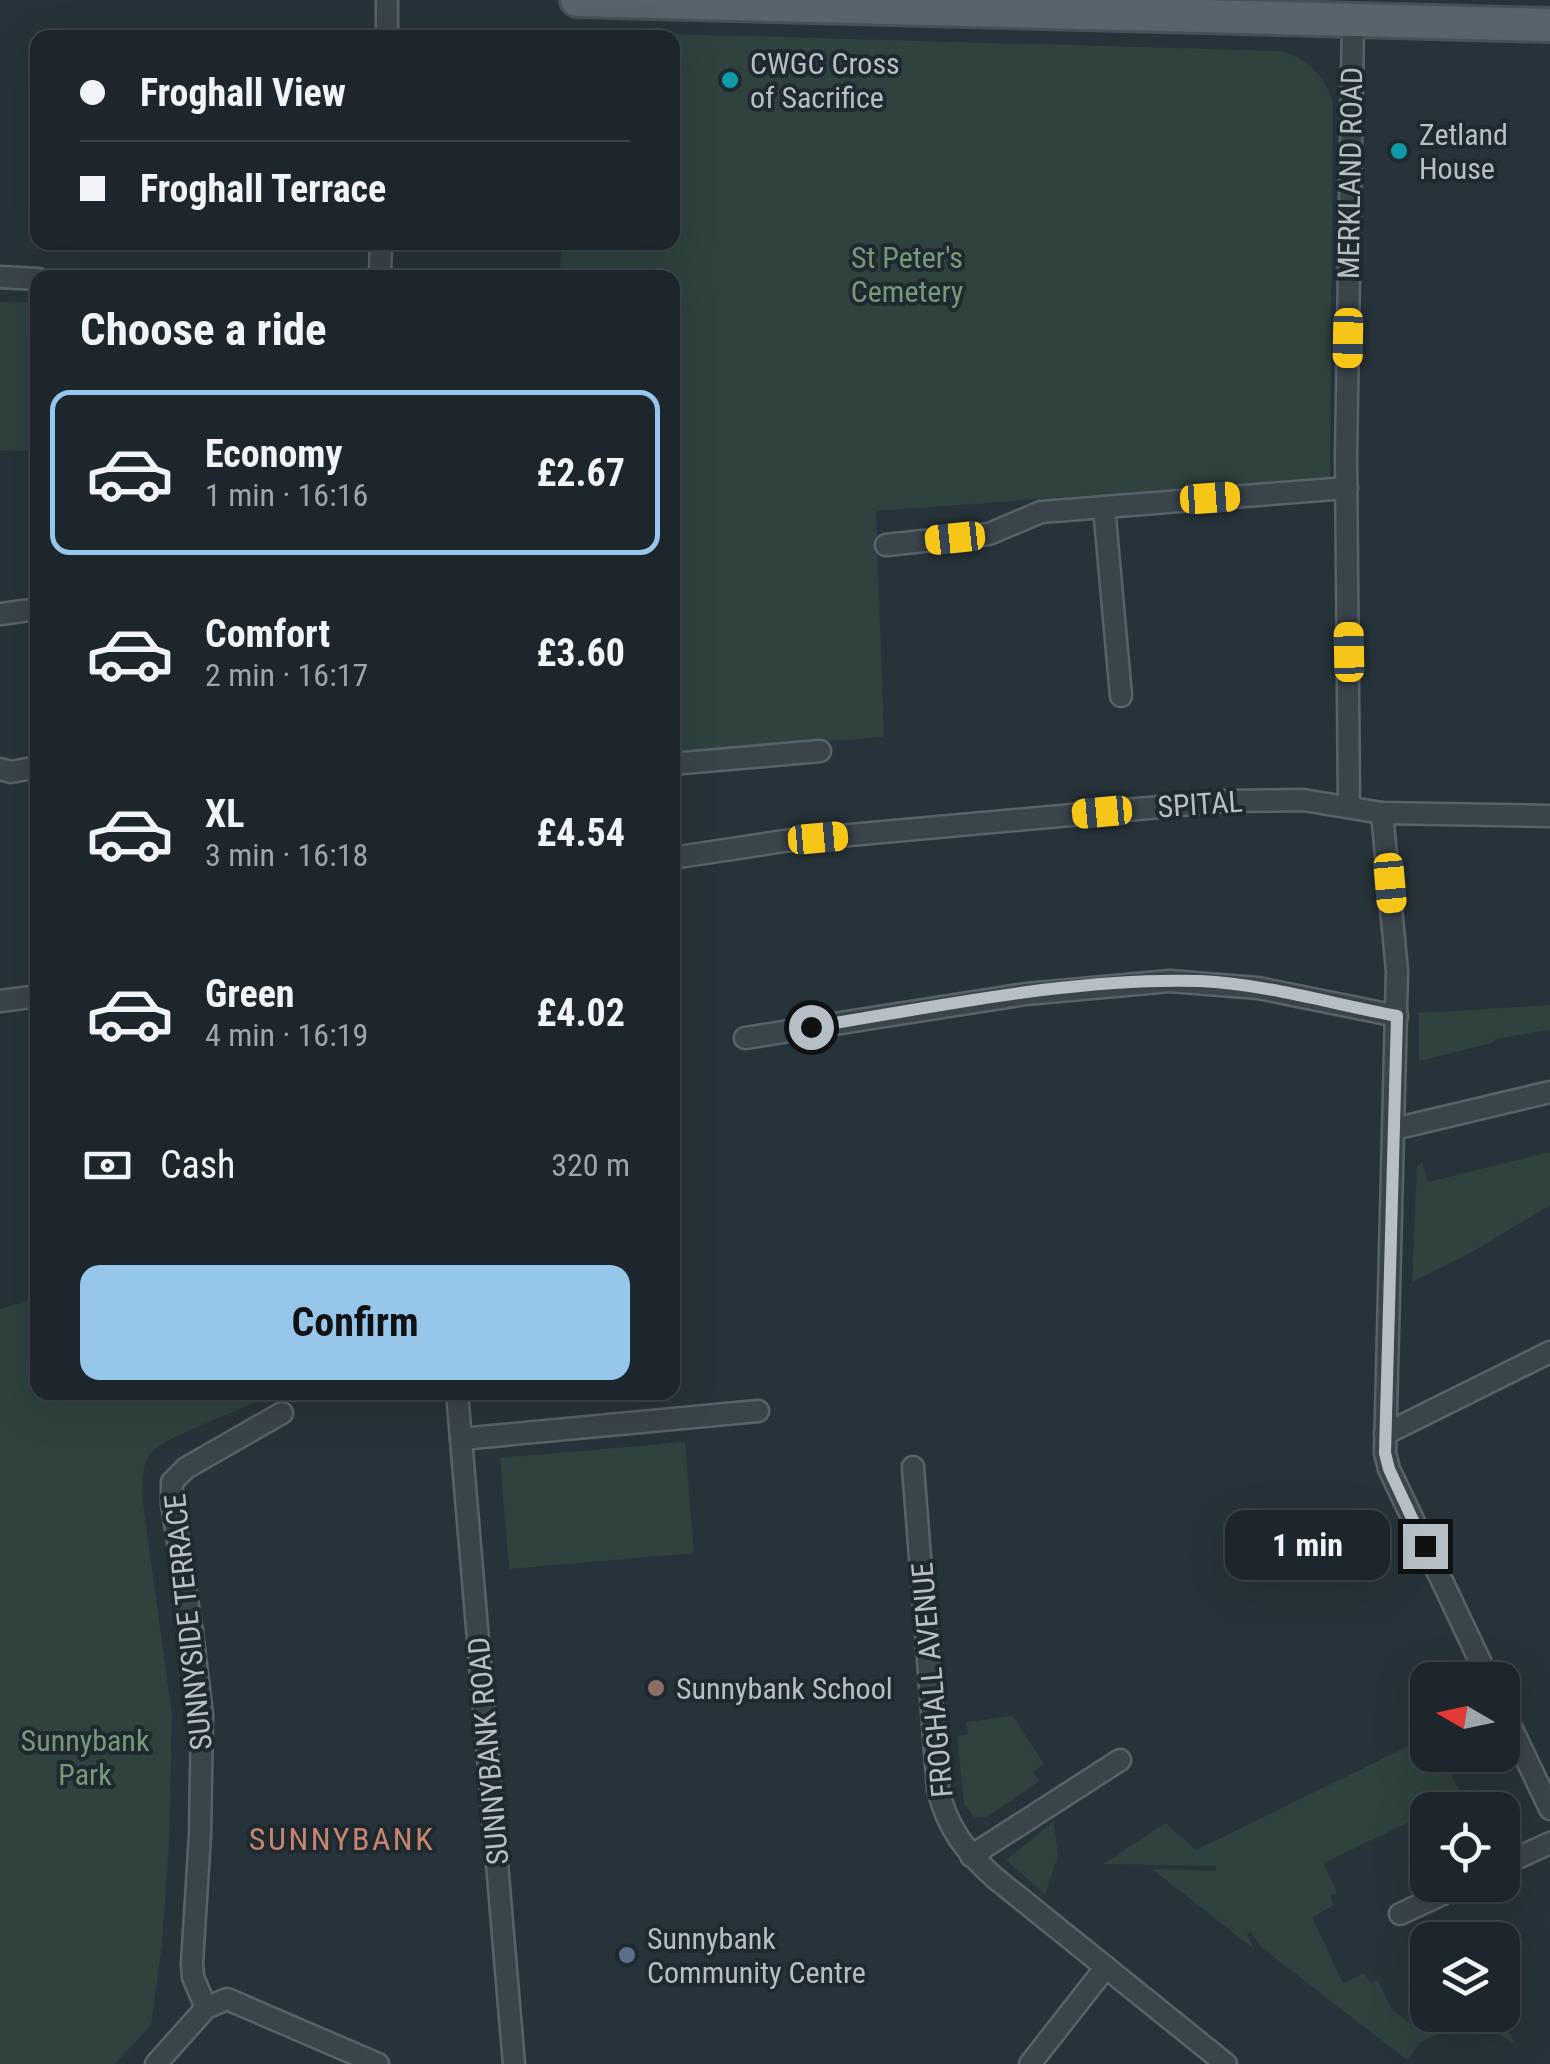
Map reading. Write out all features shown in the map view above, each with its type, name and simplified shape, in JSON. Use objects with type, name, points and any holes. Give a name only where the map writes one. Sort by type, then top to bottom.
[{"type":"main road","points":[[577,0],[1084,7],[1352,21],[1389,11],[1550,26]]},
{"type":"street","points":[[387,30],[388,0]]},
{"type":"street","name":"MERKLAND ROAD","points":[[1349,806],[1347,488],[1352,21]]},
{"type":"street","points":[[0,278],[30,279]]},
{"type":"street","points":[[886,546],[989,534],[1029,514],[1347,488]]},
{"type":"street","points":[[1104,507],[1121,696]]},
{"type":"street","points":[[0,614],[30,610]]},
{"type":"street","points":[[680,763],[820,751]]},
{"type":"street","points":[[0,770],[30,769]]},
{"type":"street","name":"SPITAL","points":[[680,857],[770,843],[1192,803],[1303,800],[1382,813],[1550,816]]},
{"type":"street","points":[[1382,813],[1395,930],[1397,1016],[1384,1434],[1389,1469],[1480,1662]]},
{"type":"street","points":[[744,1038],[1026,994],[1170,981],[1258,988],[1397,1016]]},
{"type":"street","points":[[0,1000],[30,997]]},
{"type":"street","points":[[1394,1130],[1550,1092]]},
{"type":"street","points":[[1384,1434],[1550,1352]]},
{"type":"street","name":"SUNNYBANK ROAD","points":[[458,1400],[514,2064]]},
{"type":"street","points":[[461,1439],[758,1411]]},
{"type":"street","name":"SUNNYSIDE TERRACE","points":[[206,2008],[193,1977],[192,1963],[202,1716],[172,1482],[186,1468],[282,1414]]},
{"type":"street","name":"FROGHALL AVENUE","points":[[914,1466],[938,1790],[952,1832],[971,1856],[1226,2064]]},
{"type":"street","points":[[1520,1745],[1550,1809]]},
{"type":"street","points":[[1531,1767],[1550,1754]]},
{"type":"street","points":[[971,1856],[1120,1760]]},
{"type":"street","points":[[1520,1857],[1550,1843]]},
{"type":"street","points":[[1400,1914],[1426,1902]]},
{"type":"street","points":[[1030,2064],[1106,1968]]},
{"type":"street","points":[[156,2064],[206,2008],[227,1999],[378,2064]]},
{"type":"green space","name":"St Peter's Cemetery","points":[[680,34],[1280,51],[1299,58],[1321,77],[1333,105],[1330,478],[876,511],[884,737],[680,752],[680,270],[560,270],[561,250],[680,250]]},
{"type":"green space","points":[[0,302],[30,303],[30,451],[0,450]]},
{"type":"green space","points":[[1550,1005],[1550,1030],[1496,1039],[1419,1061],[1419,1013]]},
{"type":"green space","points":[[1550,1152],[1550,1205],[1472,1252],[1412,1282],[1417,1166],[1422,1163],[1428,1182]]},
{"type":"green space","name":"Sunnybank Park","points":[[30,1300],[30,1400],[259,1400],[168,1441],[155,1449],[144,1468],[143,1504],[172,1715],[169,1843],[162,1945],[151,2025],[115,2064],[0,2064],[0,1309]]},
{"type":"green space","points":[[685,1442],[694,1553],[509,1569],[500,1458]]},
{"type":"green space","points":[[1013,1716],[1044,1764],[1033,1772],[1039,1781],[987,1817],[975,1818],[964,1804],[957,1736],[968,1734],[966,1722]]},
{"type":"green space","points":[[1410,1745],[1410,1772],[1450,1772],[1460,1792],[1410,1792],[1410,1821],[1324,1863],[1337,1893],[1330,1896],[1334,1905],[1312,1917],[1343,1983],[1365,1973],[1370,1983],[1378,1980],[1392,2010],[1410,2024],[1410,2032],[1442,2032],[1420,2042],[1407,2060],[1261,1947],[1251,1932],[1247,1934],[1254,1949],[1152,1869],[1216,1871],[1216,1866],[1103,1864],[1165,1823],[1196,1850]]},
{"type":"green space","points":[[1054,1821],[1058,1857],[1045,1894],[1006,1860]]},
{"type":"green space","points":[[1498,2032],[1509,2032],[1514,2042]]},
{"type":"place","name":"CWGC Cross of Sacrifice","points":[[730,80]]},
{"type":"place","name":"Zetland House","points":[[1399,151]]},
{"type":"place","name":"Sunnybank School","points":[[656,1688]]},
{"type":"place","name":"Sunnybank Community Centre","points":[[627,1955]]},
{"type":"district","name":"SUNNYBANK","points":[[342,1839]]},
{"type":"route","points":[[811,1027],[1067,988],[1170,981],[1258,988],[1397,1016],[1385,1453],[1425,1546]]}]
